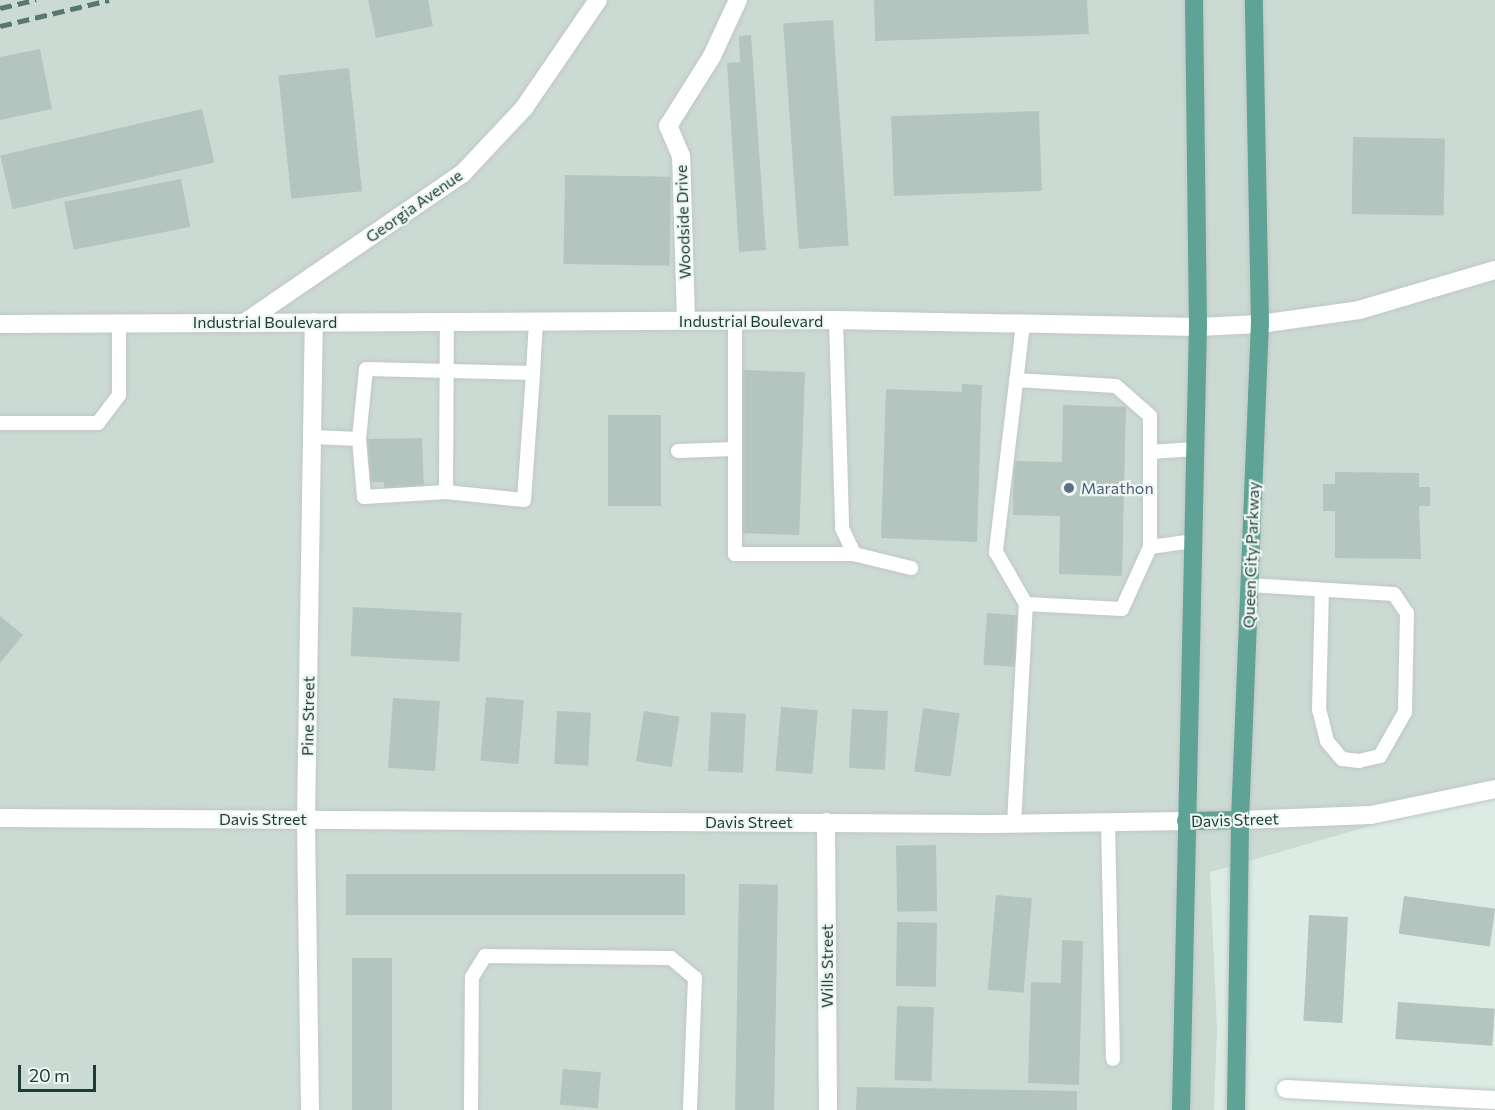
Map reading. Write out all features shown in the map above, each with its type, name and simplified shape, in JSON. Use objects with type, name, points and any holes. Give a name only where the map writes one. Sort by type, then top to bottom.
[{"type":"main road","name":"Queen City Parkway","points":[[1236,1110],[1240,820],[1260,324],[1254,0]]},
{"type":"main road","points":[[1181,1110],[1198,327],[1194,3]]},
{"type":"main road","name":"Davis Street","points":[[1186,821],[1240,820]]},
{"type":"street","name":"Georgia Avenue","points":[[244,323],[462,174],[524,108],[598,0]]},
{"type":"street","name":"Woodside Drive","points":[[686,321],[681,156],[668,126],[712,56],[738,0]]},
{"type":"street","name":"Industrial Boulevard","points":[[0,324],[836,320],[1198,327],[1260,324],[1359,310],[1495,270]]},
{"type":"street","name":"Pine Street","points":[[310,1110],[306,819],[314,322]]},
{"type":"street","name":"Davis Street","points":[[1240,820],[1371,815],[1495,789]]},
{"type":"street","name":"Davis Street","points":[[0,818],[1014,824],[1186,821]]},
{"type":"street","name":"Wills Street","points":[[826,822],[828,1110]]},
{"type":"street","points":[[1286,1089],[1495,1100]]},
{"type":"lane","points":[[836,320],[842,528],[854,554]]},
{"type":"lane","points":[[446,492],[447,321]]},
{"type":"lane","points":[[533,373],[366,369],[359,439],[364,497],[446,492],[524,500],[533,373],[536,321]]},
{"type":"lane","points":[[735,321],[735,554],[854,554],[911,567]]},
{"type":"lane","points":[[0,423],[98,423],[119,395],[119,323]]},
{"type":"lane","points":[[1014,824],[1026,604],[996,552],[1023,324]]},
{"type":"lane","points":[[1016,380],[1116,386],[1150,416],[1150,547],[1122,609],[1026,604]]},
{"type":"lane","points":[[312,437],[359,439]]},
{"type":"lane","points":[[678,451],[734,449]]},
{"type":"lane","points":[[1150,452],[1195,449]]},
{"type":"lane","points":[[1150,547],[1193,541]]},
{"type":"lane","points":[[1250,585],[1394,594],[1407,613],[1405,712],[1380,756],[1359,761],[1342,759],[1327,741],[1319,710],[1322,590]]},
{"type":"lane","points":[[1108,822],[1113,1059]]},
{"type":"lane","points":[[471,1110],[472,978],[485,956],[671,958],[694,978],[690,1110]]},
{"type":"shaded area","points":[[0,0],[1495,0],[1495,790],[1210,872],[1217,1029],[1214,1110],[0,1110]]},
{"type":"building","points":[[368,0],[428,0],[433,26],[376,38]]},
{"type":"building","points":[[874,0],[1087,0],[1089,34],[875,41]]},
{"type":"building","points":[[833,20],[849,245],[799,249],[783,23]]},
{"type":"building","points":[[751,35],[766,250],[739,252],[727,63],[740,62],[739,36]]},
{"type":"building","points":[[40,49],[52,109],[0,120],[0,57]]},
{"type":"building","points":[[349,68],[362,191],[291,199],[278,75]]},
{"type":"building","points":[[202,109],[214,163],[13,209],[0,156]]},
{"type":"building","points":[[1039,111],[1042,191],[894,196],[891,116]]},
{"type":"building","points":[[1353,137],[1445,139],[1444,216],[1352,214]]},
{"type":"building","points":[[565,175],[671,177],[669,266],[563,264]]},
{"type":"building","points":[[181,179],[190,227],[74,250],[64,202]]},
{"type":"building","points":[[743,370],[805,372],[799,535],[737,533]]},
{"type":"building","points":[[962,384],[982,385],[977,542],[881,538],[886,389],[962,392]]},
{"type":"building","name":"Marathon","points":[[1063,405],[1126,407],[1122,576],[1059,574],[1060,516],[1013,515],[1014,461],[1062,462]]},
{"type":"building","points":[[608,415],[661,415],[661,506],[608,506]]},
{"type":"building","points":[[422,438],[424,488],[384,488],[384,482],[370,482],[367,439]]},
{"type":"building","points":[[1335,472],[1419,473],[1419,487],[1430,487],[1430,506],[1419,506],[1421,559],[1335,558],[1335,511],[1323,511],[1323,484],[1335,484]]},
{"type":"building","points":[[353,607],[462,613],[459,662],[350,656]]},
{"type":"building","points":[[987,613],[1019,615],[1015,667],[983,665]]},
{"type":"building","points":[[0,616],[23,635],[0,663]]},
{"type":"building","points":[[486,697],[524,700],[518,764],[480,761]]},
{"type":"building","points":[[393,698],[440,701],[435,771],[388,768]]},
{"type":"building","points":[[781,707],[818,710],[812,774],[775,771]]},
{"type":"building","points":[[923,708],[960,713],[951,777],[914,771]]},
{"type":"building","points":[[852,709],[888,711],[885,770],[849,768]]},
{"type":"building","points":[[557,711],[591,713],[588,766],[554,764]]},
{"type":"building","points":[[644,711],[680,717],[672,767],[636,761]]},
{"type":"building","points":[[711,712],[746,714],[743,773],[708,771]]},
{"type":"building","points":[[936,845],[937,911],[897,912],[896,846]]},
{"type":"building","points":[[346,874],[685,874],[685,915],[346,915]]},
{"type":"building","points":[[739,884],[778,885],[774,1110],[735,1110]]},
{"type":"building","points":[[996,895],[1032,898],[1024,993],[988,990]]},
{"type":"building","points":[[1404,896],[1495,909],[1490,946],[1399,934]]},
{"type":"building","points":[[1309,915],[1348,917],[1342,1023],[1303,1021]]},
{"type":"building","points":[[897,922],[937,923],[936,987],[896,986]]},
{"type":"building","points":[[1062,940],[1083,941],[1079,1085],[1028,1083],[1031,982],[1061,983]]},
{"type":"building","points":[[352,958],[392,958],[392,1110],[352,1110]]},
{"type":"building","points":[[1398,1002],[1495,1009],[1492,1046],[1395,1039]]},
{"type":"building","points":[[897,1006],[934,1007],[931,1081],[894,1080]]},
{"type":"building","points":[[563,1069],[601,1072],[598,1108],[560,1105]]},
{"type":"building","points":[[857,1087],[1077,1091],[1077,1110],[856,1110]]},
{"type":"railway","points":[[0,8],[36,0]]},
{"type":"railway","points":[[0,26],[109,0]]},
{"type":"place","name":"Marathon","points":[[1069,488]]}]
